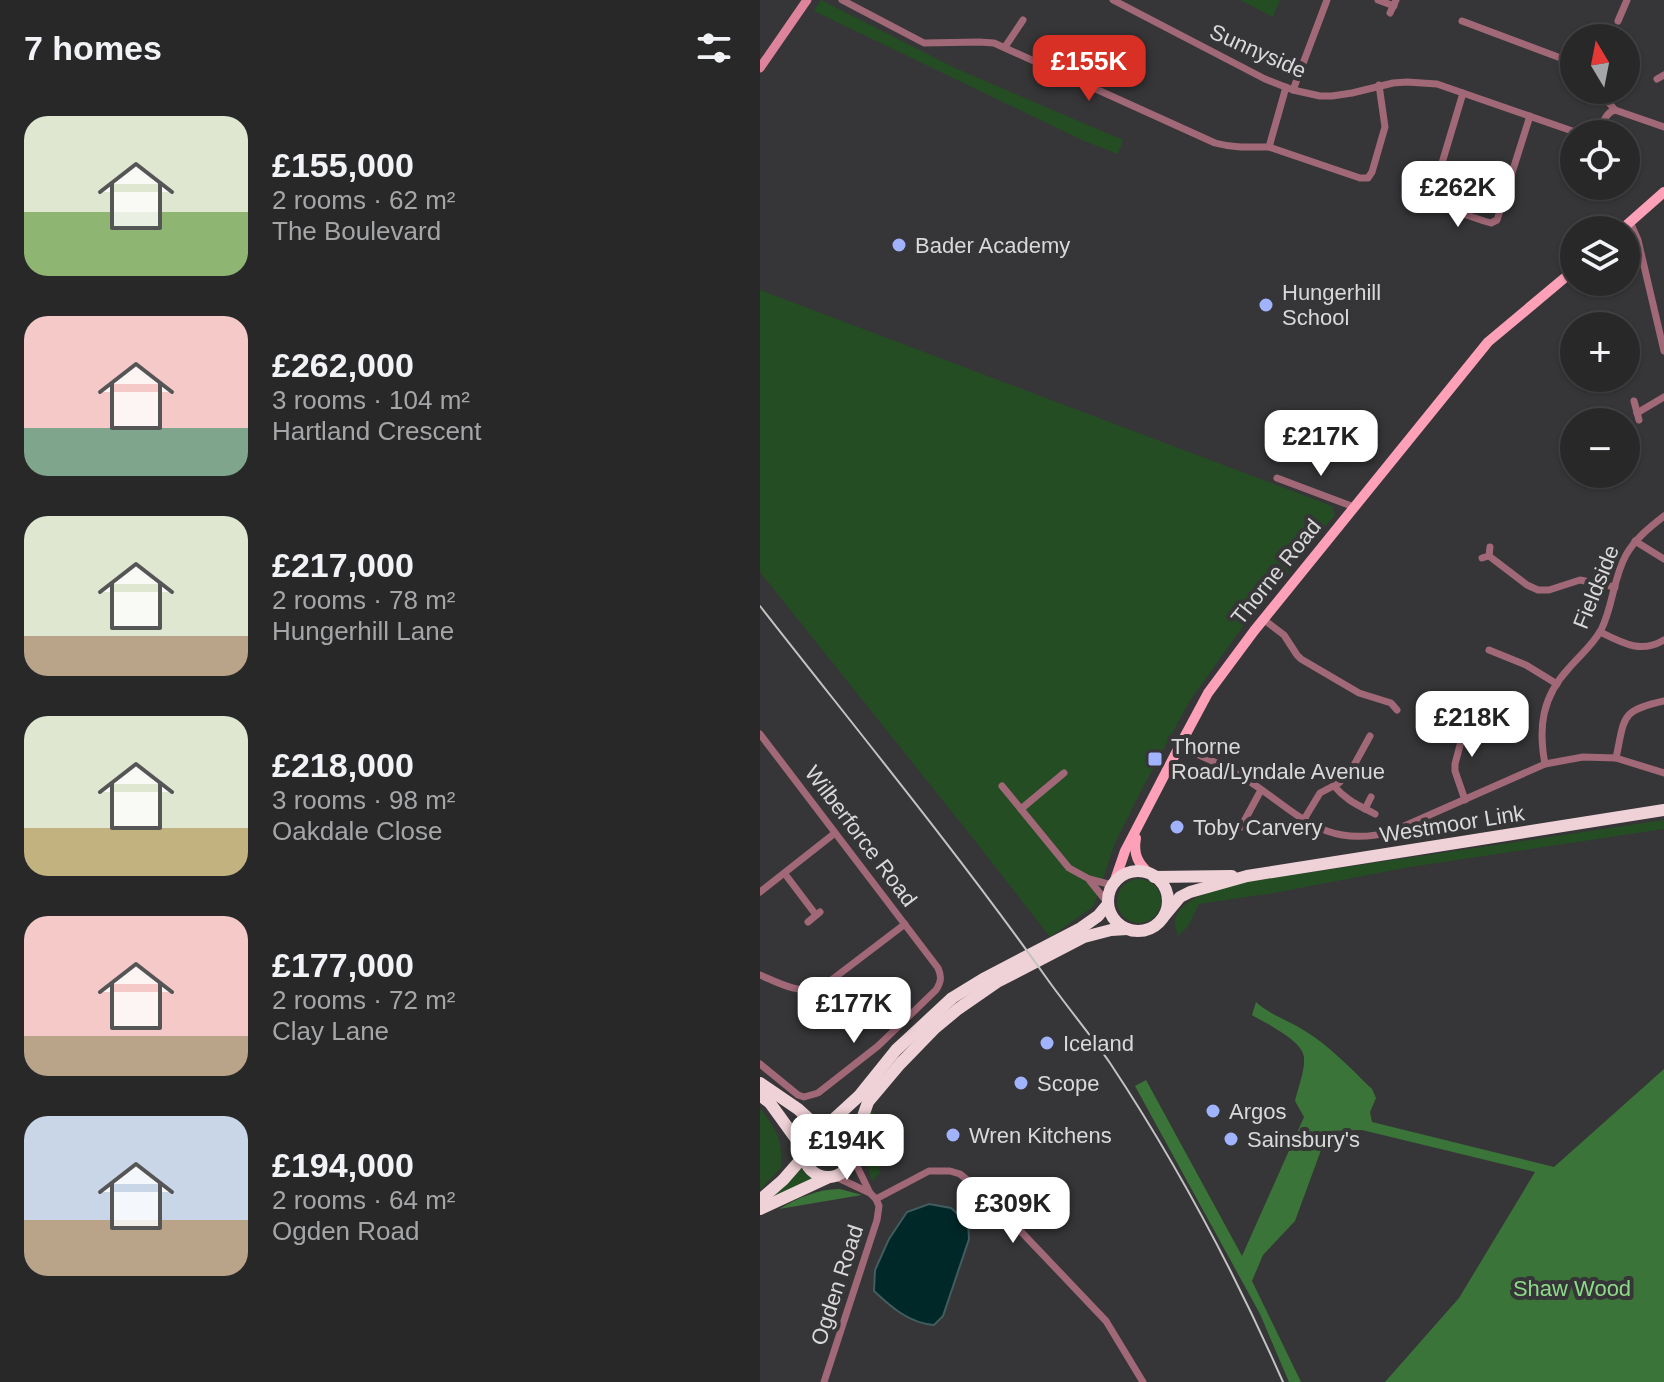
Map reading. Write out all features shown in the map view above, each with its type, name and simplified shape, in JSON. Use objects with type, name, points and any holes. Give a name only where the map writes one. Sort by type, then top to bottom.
[{"type":"highway","name":"Westmoor Link","points":[[1165,915],[1180,897],[1190,892],[1247,876],[1664,810]]},
{"type":"highway","points":[[760,1200],[783,1180],[804,1153],[809,1138],[859,1096],[896,1050],[952,998],[1098,916],[1108,903],[1113,884],[1125,874],[1152,875],[1163,886],[1168,901],[1165,915],[1151,928],[1141,931],[1111,930],[1084,937],[1003,978],[958,1009],[900,1064],[868,1102],[846,1169],[760,1209]]},
{"type":"highway","name":"Westmoor Link","points":[[1152,875],[1247,876]]},
{"type":"highway","points":[[1108,903],[1113,920],[1127,929]]},
{"type":"highway","points":[[760,1083],[822,1130],[832,1129],[841,1133],[848,1139],[852,1152]]},
{"type":"highway","points":[[760,1095],[770,1103],[804,1153],[807,1165],[821,1175],[832,1176]]},
{"type":"main road","points":[[1637,216],[1664,192]]},
{"type":"main road","name":"Thorne Road","points":[[1113,884],[1125,851],[1208,693],[1263,619],[1488,342],[1560,282]]},
{"type":"main road","points":[[1141,821],[1135,853],[1142,868],[1152,875]]},
{"type":"street","points":[[760,68],[807,0]]},
{"type":"street","points":[[842,0],[924,43],[986,42],[1005,47],[1215,143],[1237,148],[1269,147],[1360,178],[1368,178],[1372,172],[1385,127],[1379,85]]},
{"type":"street","name":"Sunnyside","points":[[1113,0],[1290,88],[1332,96],[1379,85],[1437,84],[1560,127]]},
{"type":"street","points":[[1269,147],[1327,0]]},
{"type":"street","points":[[1378,0],[1393,6]]},
{"type":"street","points":[[1618,21],[1627,0]]},
{"type":"street","points":[[1460,19],[1560,58]]},
{"type":"street","points":[[1005,47],[1023,20]]},
{"type":"street","points":[[1463,93],[1433,193],[1437,205],[1484,221],[1497,220],[1530,116]]},
{"type":"street","points":[[1610,104],[1615,110],[1664,127]]},
{"type":"street","points":[[1605,120],[1615,110]]},
{"type":"street","points":[[1640,249],[1664,351]]},
{"type":"street","points":[[1634,401],[1638,417],[1664,397]]},
{"type":"street","points":[[1277,478],[1354,507]]},
{"type":"street","name":"Fieldside","points":[[1545,764],[1540,741],[1549,698],[1568,669],[1600,632],[1625,556],[1635,541],[1664,516]]},
{"type":"street","points":[[1635,541],[1664,559]]},
{"type":"street","points":[[1487,554],[1538,590],[1549,590],[1580,580],[1615,587]]},
{"type":"street","points":[[1263,619],[1284,635],[1301,659],[1359,693],[1391,703],[1397,710]]},
{"type":"street","points":[[1600,632],[1634,647],[1649,647],[1664,640]]},
{"type":"street","points":[[1489,650],[1526,665],[1557,684]]},
{"type":"street","points":[[1616,758],[1628,715],[1640,707],[1664,701]]},
{"type":"street","points":[[1465,800],[1455,764],[1467,719]]},
{"type":"street","points":[[1303,821],[1317,797],[1325,789],[1339,783],[1353,767],[1370,736]]},
{"type":"street","points":[[760,750],[762,737]]},
{"type":"street","name":"Wilberforce Road","points":[[760,1064],[798,1095],[804,1097],[818,1093],[878,1046],[941,983],[941,974],[933,960],[762,737]]},
{"type":"street","points":[[1179,747],[1230,769],[1312,826],[1345,835],[1369,836],[1393,831],[1545,764],[1583,757],[1616,758],[1664,773]]},
{"type":"street","points":[[1021,809],[1064,773]]},
{"type":"street","points":[[1002,786],[1069,868],[1089,879],[1113,884]]},
{"type":"street","points":[[1334,786],[1343,797],[1375,814]]},
{"type":"street","points":[[1241,827],[1261,790]]},
{"type":"street","points":[[1365,809],[1371,797]]},
{"type":"street","points":[[760,892],[835,833]]},
{"type":"street","points":[[785,874],[818,914],[808,922]]},
{"type":"street","points":[[1089,879],[1108,903]]},
{"type":"street","points":[[760,975],[797,990],[821,988],[905,924]]},
{"type":"street","points":[[852,1152],[873,1196]]},
{"type":"street","name":"Ogden Road","points":[[824,1382],[877,1220],[879,1206],[873,1196],[929,1171],[960,1174],[991,1200],[1106,1321],[1143,1382]]},
{"type":"street","points":[[832,1176],[873,1196]]},
{"type":"green space","points":[[821,0],[955,68],[1123,140],[1118,154],[1084,141],[814,11]]},
{"type":"green space","points":[[1240,0],[1280,0],[1273,17]]},
{"type":"green space","points":[[760,290],[1332,506],[1335,515],[1241,629],[1189,702],[1115,843],[1094,906],[1050,937],[760,572]]},
{"type":"green space","points":[[1664,820],[1664,829],[1410,867],[1199,904],[1188,926],[1178,936],[1176,928],[1178,913],[1184,905],[1206,894],[1251,881]]},
{"type":"green space","points":[[1139,879],[1154,886],[1161,901],[1154,916],[1139,923],[1124,916],[1117,901],[1124,886]]},
{"type":"green space","name":"Shaw Wood","points":[[1256,1002],[1323,1044],[1372,1089],[1376,1098],[1370,1112],[1372,1122],[1554,1167],[1664,1069],[1664,1382],[1385,1382],[1459,1298],[1535,1172],[1362,1130],[1328,1131],[1295,1221],[1263,1255],[1252,1281],[1301,1382],[1289,1382],[1260,1314],[1135,1086],[1146,1080],[1242,1256],[1304,1117],[1295,1101],[1303,1068],[1302,1052],[1283,1033],[1252,1015]]},
{"type":"green space","points":[[760,1108],[778,1136],[781,1168],[760,1190]]},
{"type":"green space","points":[[868,1111],[874,1112],[880,1173],[872,1181],[865,1157]]},
{"type":"green space","points":[[829,1134],[840,1139],[845,1150],[840,1161],[829,1166],[818,1161],[813,1150],[818,1139]]},
{"type":"green space","points":[[802,1166],[816,1179],[790,1193],[771,1197]]},
{"type":"green space","points":[[840,1189],[862,1195],[779,1209],[808,1195]]},
{"type":"water","points":[[929,1204],[951,1208],[968,1223],[969,1239],[943,1316],[934,1325],[909,1318],[874,1291],[875,1270],[889,1239],[907,1212]]},
{"type":"railway","points":[[760,606],[942,838],[1110,1063],[1203,1219],[1283,1382]]},
{"type":"place","name":"Bader Academy","points":[[899,245]]},
{"type":"place","name":"Hungerhill School","points":[[1266,305]]},
{"type":"place","name":"Thorne Road/Lyndale Avenue","points":[[1155,759]]},
{"type":"place","name":"Toby Carvery","points":[[1177,827]]},
{"type":"place","name":"Iceland","points":[[1047,1043]]},
{"type":"place","name":"Scope","points":[[1021,1083]]},
{"type":"place","name":"Argos","points":[[1213,1111]]},
{"type":"place","name":"Wren Kitchens","points":[[953,1135]]},
{"type":"place","name":"Sainsbury's","points":[[1231,1139]]}]
